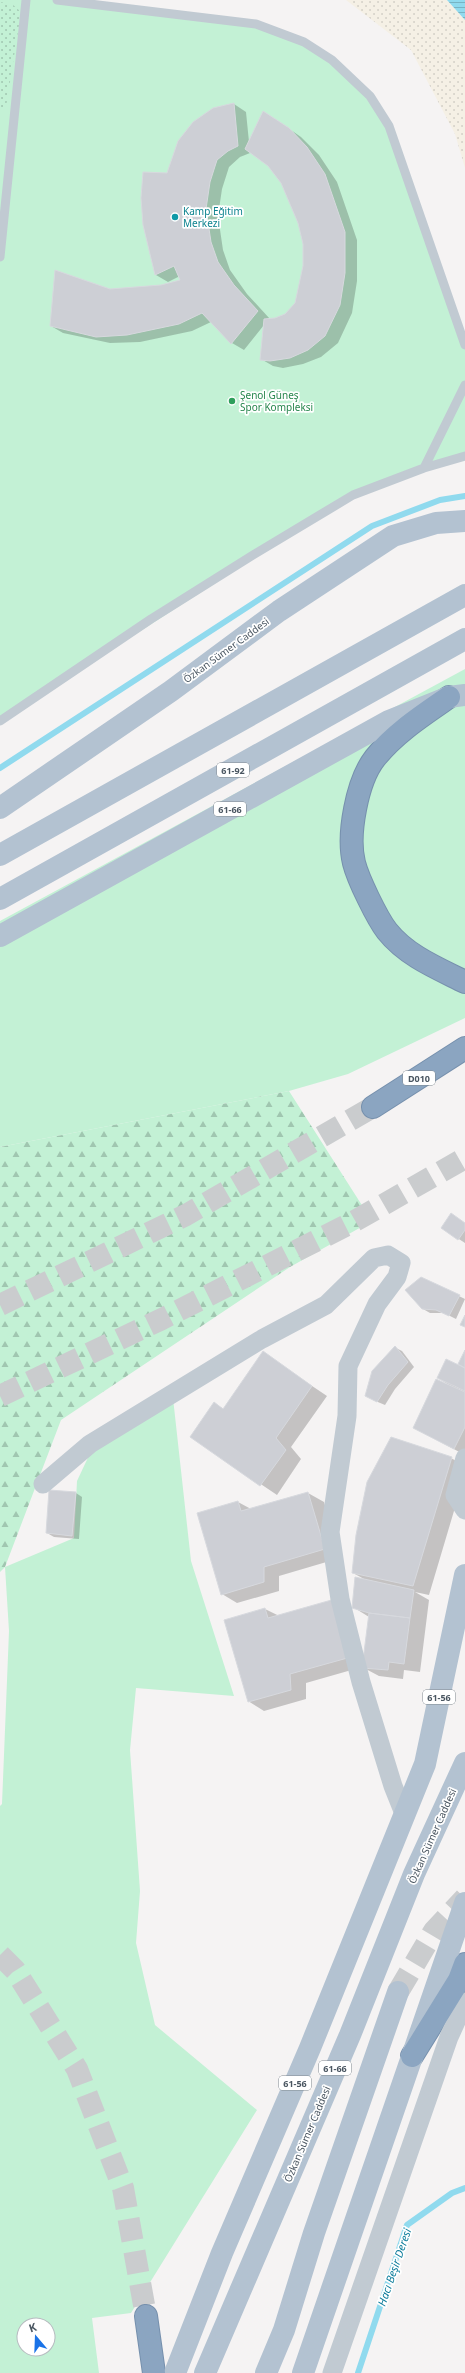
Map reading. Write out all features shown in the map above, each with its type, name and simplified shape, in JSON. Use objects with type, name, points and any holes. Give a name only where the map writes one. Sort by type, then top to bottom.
[{"type":"highway","points":[[457,696],[402,730],[374,759],[359,790],[352,825],[354,862],[370,900],[387,931],[416,958],[465,982]]},
{"type":"highway","name":"D010","points":[[373,1107],[465,1048]]},
{"type":"highway","points":[[412,2056],[459,1980],[465,1964]]},
{"type":"highway","points":[[146,2316],[154,2373]]},
{"type":"main road","name":"Özkan Sümer Caddesi","points":[[0,808],[171,691],[279,611],[350,562],[393,536],[436,523],[465,521]]},
{"type":"main road","points":[[0,855],[465,595]]},
{"type":"main road","name":"61-92","points":[[0,899],[465,639]]},
{"type":"main road","name":"61-66","points":[[0,936],[389,721],[457,696]]},
{"type":"main road","name":"61-56","points":[[175,2373],[222,2253],[310,2048],[425,1764],[465,1575]]},
{"type":"main road","name":"Özkan Sümer Caddesi","points":[[205,2373],[350,2035],[414,1874],[465,1763]]},
{"type":"main road","points":[[303,2373],[465,1903]]},
{"type":"main road","points":[[266,2373],[284,2330],[314,2233],[398,1992]]},
{"type":"street","points":[[43,1484],[90,1444],[170,1397],[262,1339],[326,1305],[374,1258],[388,1255],[401,1263],[397,1276],[377,1304],[348,1366],[347,1416],[330,1532],[340,1600],[361,1682],[393,1786],[405,1816]]},
{"type":"street","points":[[465,1458],[455,1495],[465,1510]]},
{"type":"street","points":[[332,2373],[449,2037],[465,2002]]},
{"type":"lane","points":[[0,257],[1,230],[26,0]]},
{"type":"lane","points":[[58,0],[256,24],[304,42],[332,60],[370,96],[389,126],[465,345]]},
{"type":"lane","points":[[424,468],[465,385]]},
{"type":"lane","points":[[0,720],[253,555],[353,495],[424,468],[465,456]]},
{"type":"green space","name":"Şenol Güneş Spor Kompleksi","points":[[0,0],[57,0],[256,24],[304,42],[370,96],[389,126],[465,345],[465,456],[353,495],[0,721]]},
{"type":"green space","points":[[0,2],[12,4],[21,12],[6,107],[0,108]]},
{"type":"green space","points":[[465,669],[465,1018],[348,1074],[289,1091],[0,1147],[0,921]]},
{"type":"green space","points":[[289,1091],[372,1221],[290,1267],[61,1420],[5,1567],[0,1572],[0,1147]]},
{"type":"green space","points":[[173,1398],[191,1561],[234,1696],[136,1688],[130,1750],[140,1891],[136,1943],[155,2025],[257,2110],[131,2313],[92,2318],[99,2373],[0,2373],[0,1806],[2,1804],[9,1631],[5,1567],[74,1538],[77,1481],[92,1449]]},
{"type":"sand","points":[[346,0],[447,0],[465,20],[465,168],[455,134],[411,50]]},
{"type":"water","points":[[447,0],[465,0],[465,20]]},
{"type":"building","name":"Kamp Eğitim Merkezi","points":[[234,103],[238,146],[228,151],[217,160],[210,182],[206,209],[211,242],[218,262],[234,285],[258,311],[231,344],[202,313],[179,324],[127,335],[96,337],[50,326],[55,270],[110,289],[161,285],[180,280],[174,266],[155,275],[143,225],[141,198],[143,172],[167,173],[178,141],[193,122],[213,108]]},
{"type":"building","points":[[263,111],[289,128],[307,147],[325,174],[345,232],[345,273],[340,305],[325,336],[308,350],[290,358],[270,361],[260,360],[264,319],[275,318],[285,314],[295,303],[303,266],[303,244],[298,223],[281,183],[268,166],[245,149]]},
{"type":"building","points":[[451,1213],[465,1223],[465,1230],[458,1240],[441,1228]]},
{"type":"building","points":[[421,1277],[460,1295],[449,1316],[436,1310],[422,1309],[405,1290]]},
{"type":"building","points":[[465,1315],[465,1327],[460,1325]]},
{"type":"building","points":[[395,1346],[408,1362],[388,1385],[377,1402],[365,1396],[372,1371]]},
{"type":"building","points":[[465,1350],[465,1368],[458,1364]]},
{"type":"building","points":[[263,1351],[312,1386],[276,1438],[286,1450],[260,1486],[190,1437],[214,1402],[223,1409]]},
{"type":"building","points":[[446,1359],[465,1368],[465,1391],[437,1378]]},
{"type":"building","points":[[436,1379],[465,1392],[465,1427],[454,1449],[413,1428]]},
{"type":"building","points":[[391,1437],[452,1457],[413,1586],[352,1573],[356,1535],[367,1482]]},
{"type":"building","points":[[49,1490],[76,1492],[72,1536],[46,1533]]},
{"type":"building","points":[[308,1492],[325,1549],[264,1567],[264,1582],[221,1595],[197,1513],[238,1501],[241,1511]]},
{"type":"building","points":[[355,1577],[414,1590],[410,1618],[369,1613],[352,1608]]},
{"type":"building","points":[[335,1599],[351,1657],[290,1674],[291,1690],[248,1702],[224,1620],[265,1608],[268,1618]]},
{"type":"building","points":[[369,1613],[410,1618],[404,1664],[389,1662],[388,1670],[362,1668]]},
{"type":"waterway","points":[[0,768],[372,526],[440,500],[465,496]]},
{"type":"waterway","name":"Hacı Beşir Deresi","points":[[358,2373],[407,2225],[452,2193],[465,2188]]},
{"type":"tunnel","points":[[0,1305],[186,1215],[373,1107]]},
{"type":"tunnel","points":[[0,1396],[162,1319],[353,1222],[465,1158]]},
{"type":"tunnel","points":[[398,1992],[434,1931],[465,1898]]},
{"type":"tunnel","points":[[0,1955],[15,1970],[77,2069],[123,2188],[146,2316]]},
{"type":"place","name":"Kamp Eğitim Merkezi","points":[[175,217]]},
{"type":"place","name":"Şenol Güneş Spor Kompleksi","points":[[232,401]]}]
